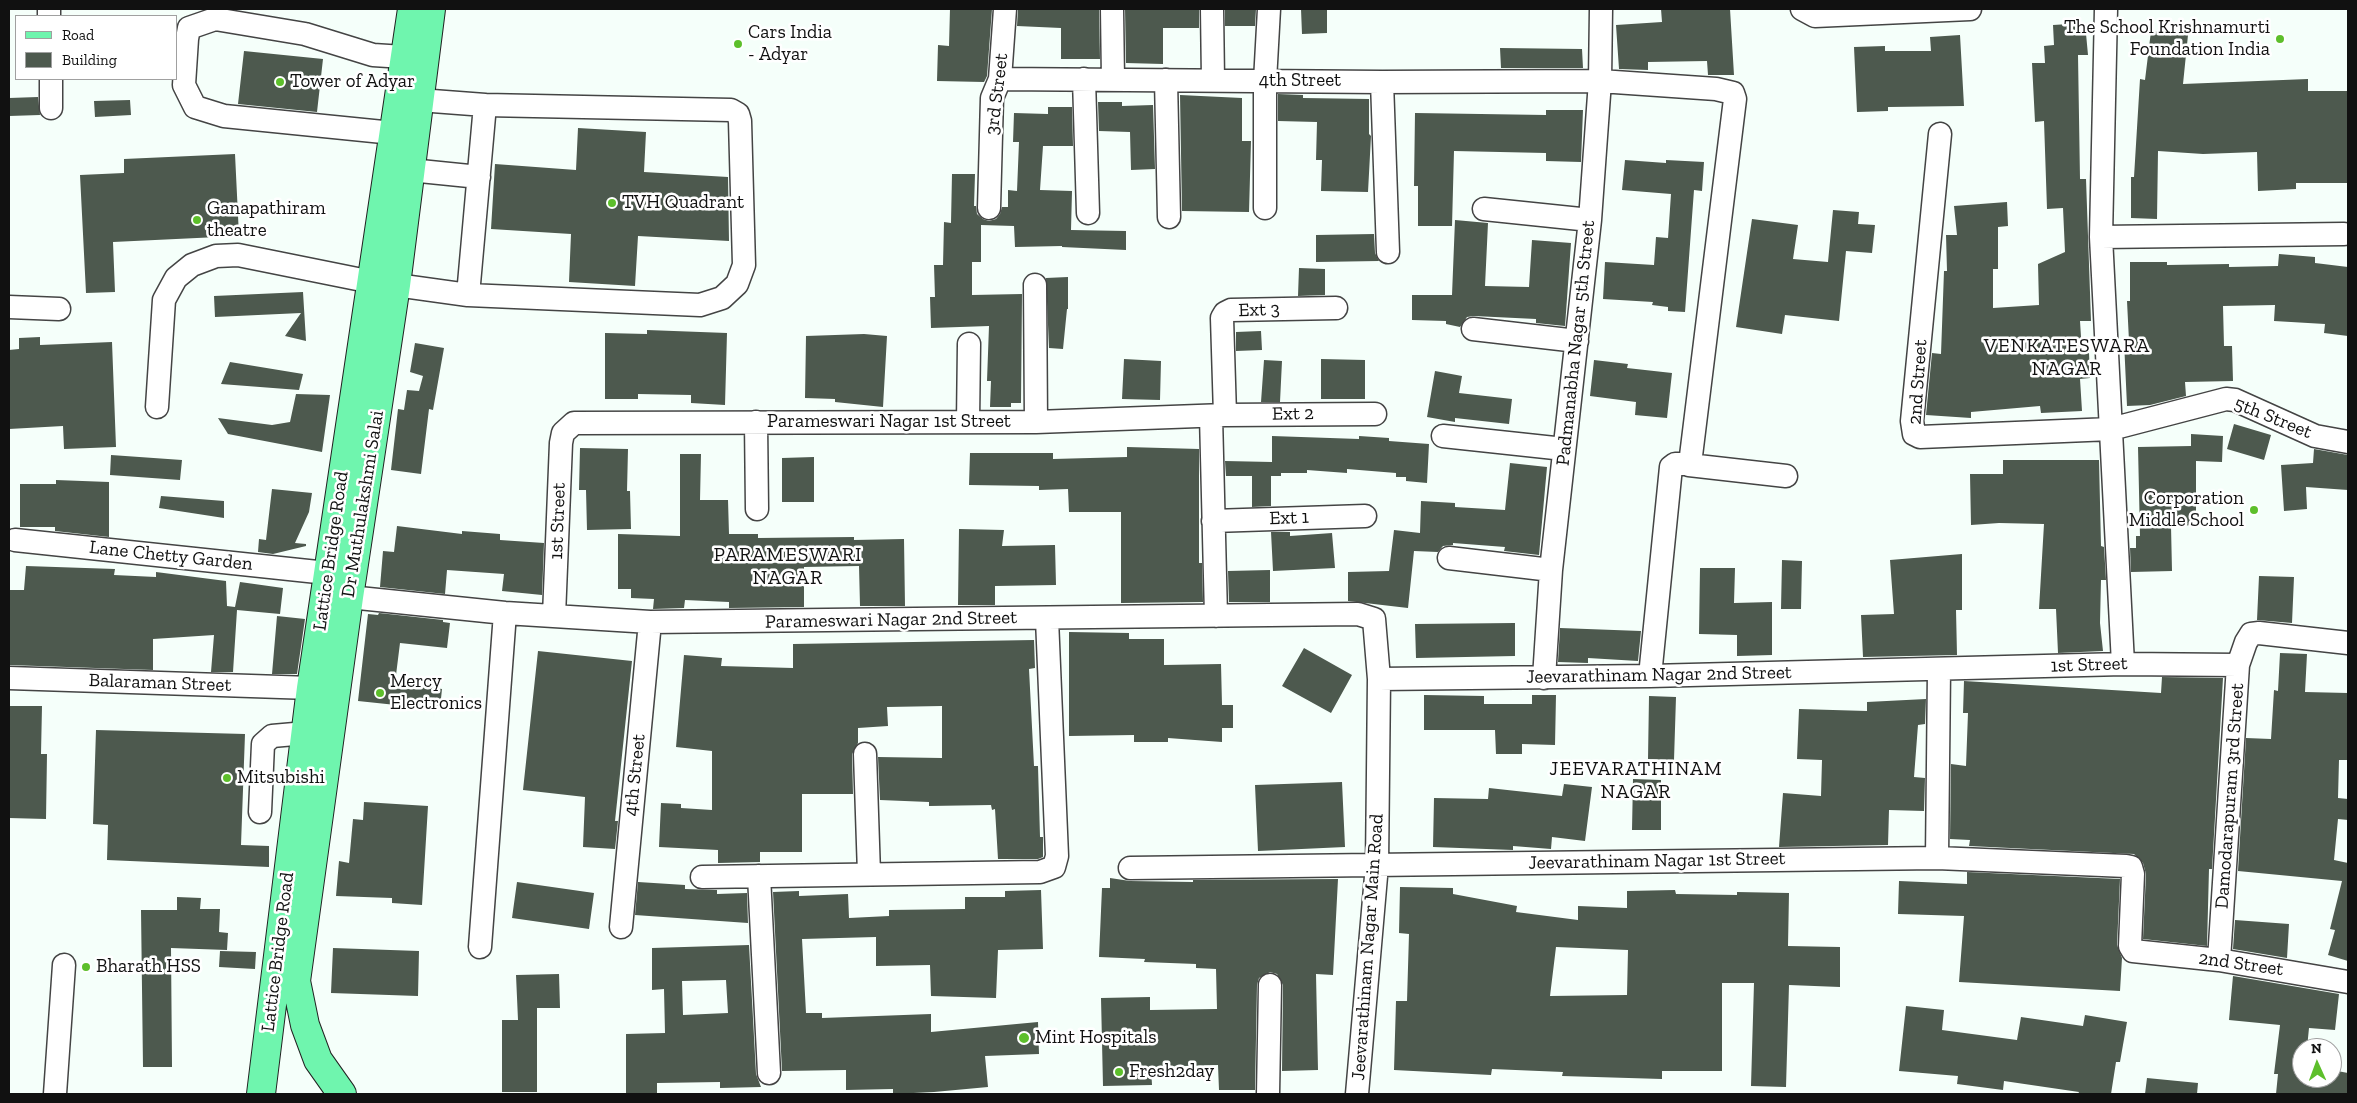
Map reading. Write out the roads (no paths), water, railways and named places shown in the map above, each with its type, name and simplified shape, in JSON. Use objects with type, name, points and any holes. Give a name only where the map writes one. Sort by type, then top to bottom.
[{"type":"main road","name":"Lattice Bridge Road","points":[[261,1094],[327,573],[384,284],[393,133],[404,57],[428,13]]},
{"type":"main road","name":"Dr Muthulakshmi Salai","points":[[342,1094],[318,1060],[304,1026],[296,981],[349,597],[384,284],[410,170],[428,13]]},
{"type":"street","name":"3rd Street","points":[[989,208],[992,98],[1000,79],[1005,9]]},
{"type":"street","points":[[1112,9],[1113,80]]},
{"type":"street","points":[[1212,9],[1213,80]]},
{"type":"street","points":[[1265,208],[1265,81],[1269,9]]},
{"type":"street","name":"Padmanabha Nagar 5th Street","points":[[1544,678],[1551,570],[1590,220],[1600,81],[1602,9]]},
{"type":"street","points":[[1808,12],[1970,9]]},
{"type":"street","points":[[2106,9],[2101,237],[2123,664]]},
{"type":"street","points":[[393,133],[224,116],[194,107],[184,85],[188,28],[215,19],[305,34],[373,55],[404,57]]},
{"type":"street","name":"4th Street","points":[[1000,79],[1382,82],[1600,81],[1726,90],[1733,93],[1735,99],[1689,465]]},
{"type":"street","points":[[1084,79],[1088,213]]},
{"type":"street","points":[[51,80],[51,108]]},
{"type":"street","points":[[1166,80],[1169,216]]},
{"type":"street","points":[[1382,82],[1388,252]]},
{"type":"street","points":[[157,407],[164,300],[176,278],[192,265],[216,256],[238,255],[384,284],[468,296],[700,305],[722,298],[736,284],[744,265],[738,114],[731,110],[485,105],[418,100]]},
{"type":"street","points":[[468,296],[485,105]]},
{"type":"street","name":"2nd Street","points":[[1940,134],[1912,421],[1914,434],[1920,437],[2111,429]]},
{"type":"street","points":[[410,170],[479,177]]},
{"type":"street","points":[[1484,209],[1590,220]]},
{"type":"street","points":[[2101,237],[2344,234]]},
{"type":"street","points":[[1035,285],[1036,422]]},
{"type":"street","points":[[9,307],[59,309]]},
{"type":"street","name":"Ext 3","points":[[1218,415],[1222,318],[1225,313],[1231,310],[1336,308]]},
{"type":"street","points":[[1473,329],[1577,341]]},
{"type":"street","points":[[968,422],[969,344]]},
{"type":"street","name":"5th Street","points":[[2111,429],[2226,399],[2235,400],[2315,436],[2348,442]]},
{"type":"street","name":"Ext 2","points":[[1218,415],[1375,414]]},
{"type":"street","points":[[1216,616],[1213,521],[1218,415]]},
{"type":"street","name":"Parameswari Nagar 1st Street","points":[[567,428],[574,423],[590,422],[1036,422],[1218,415]]},
{"type":"street","points":[[756,422],[757,509]]},
{"type":"street","name":"1st Street","points":[[554,616],[561,443],[563,433],[567,428]]},
{"type":"street","points":[[1443,436],[1564,449]]},
{"type":"street","points":[[1650,676],[1671,467],[1675,464],[1689,465],[1786,476]]},
{"type":"street","name":"Ext 1","points":[[1213,521],[1365,516]]},
{"type":"street","name":"Lane Chetty Garden","points":[[15,540],[327,573]]},
{"type":"street","points":[[1449,558],[1551,570]]},
{"type":"street","name":"Parameswari Nagar 2nd Street","points":[[349,597],[506,613],[650,622],[1367,616],[1374,619],[1376,626],[1379,679]]},
{"type":"street","points":[[480,947],[506,613]]},
{"type":"street","points":[[702,877],[1040,872],[1054,867],[1057,856],[1047,619]]},
{"type":"street","name":"4th Street","points":[[620,927],[650,622]]},
{"type":"street","name":"Damodarapuram 3rd Street","points":[[2219,960],[2238,664],[2251,634],[2348,643]]},
{"type":"street","name":"1st Street","points":[[1939,670],[2123,664],[2238,664]]},
{"type":"street","points":[[1937,858],[1939,670]]},
{"type":"street","name":"Jeevarathinam Nagar 2nd Street","points":[[1379,679],[1544,678],[1939,670]]},
{"type":"street","name":"Balaraman Street","points":[[9,678],[311,688]]},
{"type":"street","name":"Jeevarathinam Nagar Main Road","points":[[1358,1094],[1377,865],[1379,679]]},
{"type":"street","points":[[260,812],[263,744],[272,736],[306,733]]},
{"type":"street","points":[[865,754],[869,874]]},
{"type":"street","name":"Jeevarathinam Nagar 1st Street","points":[[1130,868],[1937,858],[2131,867],[2133,874],[2130,946],[2133,951]]},
{"type":"street","points":[[759,876],[769,1073]]},
{"type":"street","name":"2nd Street","points":[[2133,951],[2219,960],[2348,982]]},
{"type":"street","points":[[55,1094],[64,965]]},
{"type":"street","points":[[1268,1094],[1270,985]]},
{"type":"place","name":"The School Krishnamurti Foundation India","points":[[2280,39]]},
{"type":"place","name":"Cars India - Adyar","points":[[738,44]]},
{"type":"place","name":"Tower of Adyar","points":[[280,82]]},
{"type":"place","name":"TVH Quadrant","points":[[612,203]]},
{"type":"place","name":"Ganapathiram theatre","points":[[197,220]]},
{"type":"place","name":"Corporation Middle School","points":[[2254,510]]},
{"type":"place","name":"Mercy Electronics","points":[[380,693]]},
{"type":"place","name":"Mitsubishi","points":[[227,778]]},
{"type":"place","name":"Bharath HSS","points":[[86,967]]},
{"type":"place","name":"Mint Hospitals","points":[[1024,1038]]},
{"type":"place","name":"Fresh2day","points":[[1119,1072]]},
{"type":"district","name":"VENKATESWARA NAGAR","points":[[2067,358]]},
{"type":"district","name":"PARAMESWARI NAGAR","points":[[788,566]]},
{"type":"district","name":"JEEVARATHINAM NAGAR","points":[[1636,780]]}]
